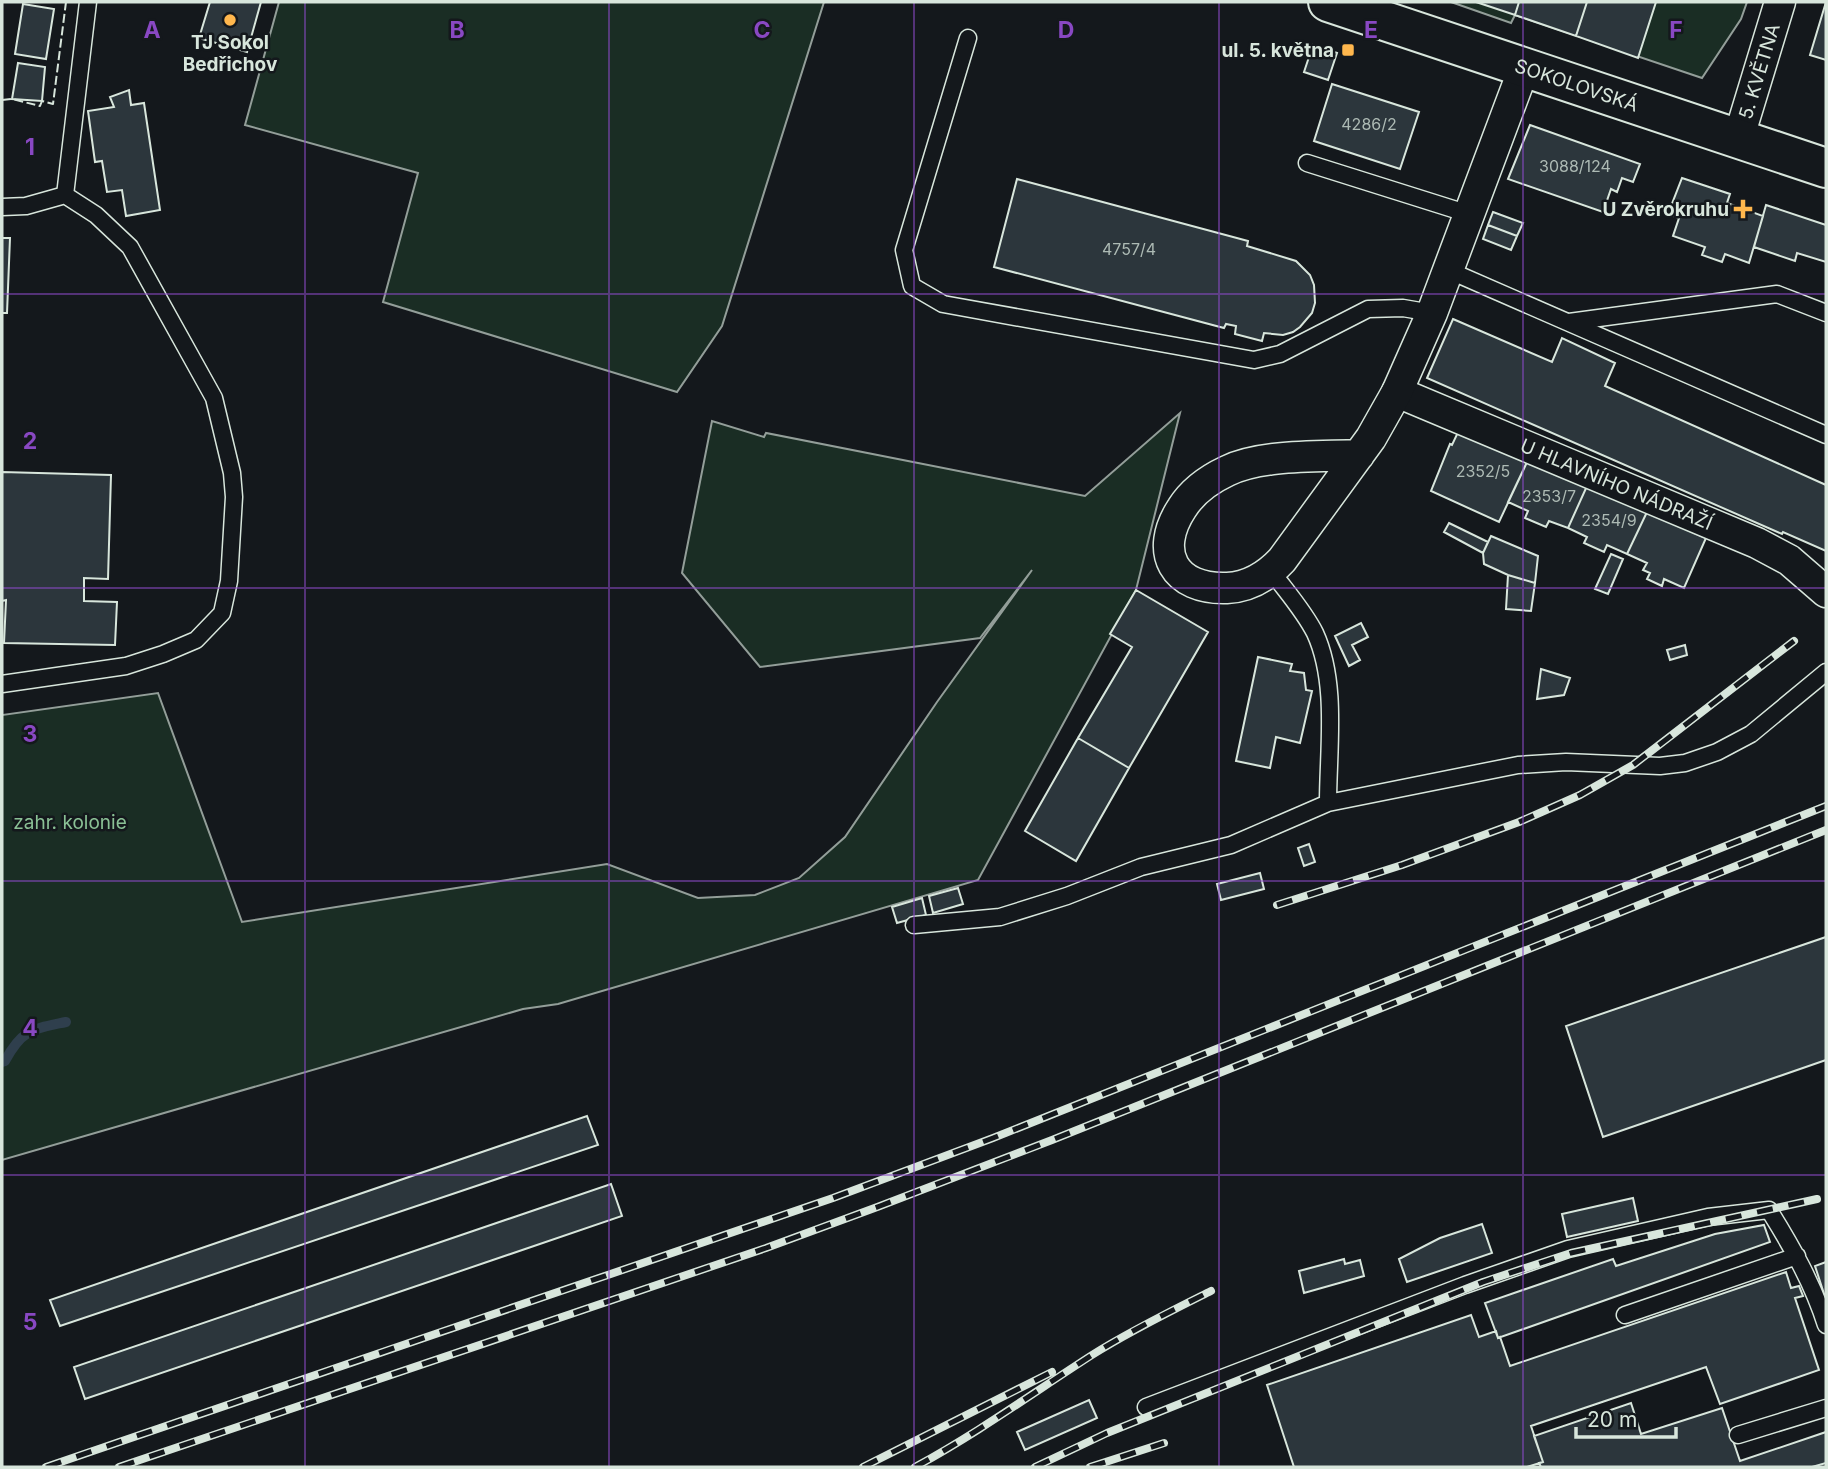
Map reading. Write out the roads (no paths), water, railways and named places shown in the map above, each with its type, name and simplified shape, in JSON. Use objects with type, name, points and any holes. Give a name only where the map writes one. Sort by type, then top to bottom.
[{"type":"street","name":"SOKOLOVSKÁ","points":[[1328,2],[1826,168]]},
{"type":"street","name":"5. KVĚTNA","points":[[1738,140],[1780,2]]},
{"type":"street","points":[[1359,455],[1270,460],[1228,470],[1205,484],[1183,506],[1170,534],[1169,548],[1174,566],[1181,576],[1192,584],[1205,587],[1233,588],[1272,572],[1359,455],[1397,392],[1432,313],[1524,68]]},
{"type":"street","name":"U HLAVNÍHO NÁDRAŽÍ","points":[[1397,392],[1757,543],[1789,560],[1826,592]]},
{"type":"lane","points":[[65,195],[88,2]]},
{"type":"lane","points":[[968,38],[904,250],[912,286],[922,292],[943,304],[1254,360],[1280,354],[1368,309],[1403,308],[1432,313]]},
{"type":"lane","points":[[1307,163],[1469,214]]},
{"type":"lane","points":[[2,207],[26,205],[65,195],[96,215],[130,247],[214,398],[232,474],[234,497],[229,581],[222,614],[196,640],[126,666],[2,684]]},
{"type":"lane","points":[[1448,270],[1826,435]]},
{"type":"lane","points":[[1567,322],[1777,294],[1826,313]]},
{"type":"lane","points":[[1272,572],[1314,631],[1325,660],[1329,694],[1328,803]]},
{"type":"lane","points":[[914,925],[1000,917],[1067,896],[1141,867],[1231,845],[1328,803],[1518,765],[1566,762],[1660,766],[1685,763],[1717,752],[1751,734],[1826,672]]},
{"type":"lane","points":[[1146,1407],[1465,1285],[1556,1254],[1708,1217],[1769,1210],[1797,1256],[1826,1325]]},
{"type":"lane","points":[[1625,1315],[1797,1256]]},
{"type":"lane","points":[[1738,1435],[1826,1408]]},
{"type":"waterway","points":[[2,1062],[23,1036],[66,1022]]},
{"type":"railway","points":[[1277,905],[1402,865],[1519,822],[1580,795],[1633,765],[1794,641]]},
{"type":"railway","points":[[46,1467],[833,1198],[993,1138],[1826,806]]},
{"type":"railway","points":[[119,1467],[766,1248],[880,1206],[1052,1140],[1826,830]]},
{"type":"railway","points":[[1035,1467],[1107,1433],[1483,1282],[1571,1253],[1817,1199]]},
{"type":"railway","points":[[915,1467],[1106,1346],[1211,1291]]},
{"type":"railway","points":[[863,1467],[1052,1372]]},
{"type":"railway","points":[[1090,1467],[1164,1443]]},
{"type":"place","name":"TJ Sokol Bedřichov","points":[[230,20]]},
{"type":"place","name":"ul. 5. května","points":[[1348,50]]},
{"type":"place","name":"U Zvěrokruhu","points":[[1743,209]]},
{"type":"park label","name":"zahr. kolonie","points":[[70,822]]}]
